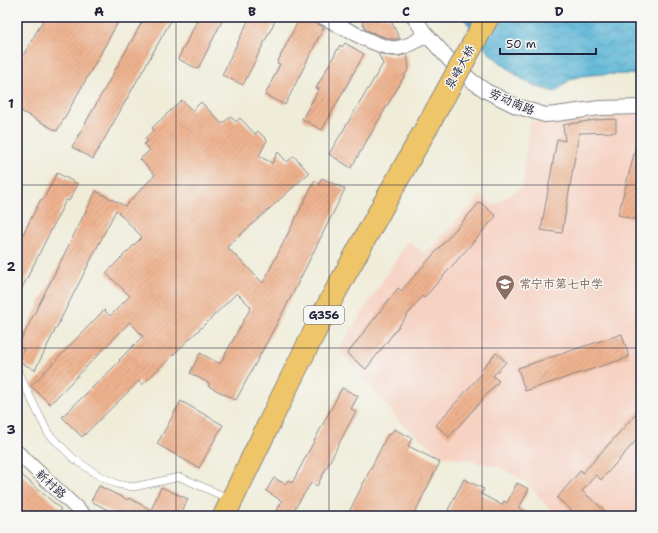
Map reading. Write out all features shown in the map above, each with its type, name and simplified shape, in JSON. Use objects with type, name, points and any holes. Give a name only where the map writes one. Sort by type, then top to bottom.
[{"type":"highway","name":"泉峰大桥","points":[[228,508],[332,300],[384,203],[488,17]]},
{"type":"street","points":[[323,17],[354,34],[390,48],[398,48],[416,42],[426,34]]},
{"type":"street","name":"劳动南路","points":[[414,17],[426,34],[455,66],[472,81],[486,91],[528,111],[545,115],[605,108],[641,107]]},
{"type":"street","name":"新村路","points":[[17,452],[84,515]]},
{"type":"lane","points":[[17,370],[48,433],[74,459],[98,475],[117,484],[133,486],[180,477],[228,508]]},
{"type":"shaded area","name":"常宁市第七中学","points":[[625,113],[641,116],[641,516],[556,516],[527,483],[500,467],[441,455],[401,423],[339,349],[408,241],[425,254],[481,195],[493,206],[522,187],[530,122]]},
{"type":"water","points":[[463,17],[641,17],[641,74],[576,77],[568,81],[555,92],[537,87],[520,78],[490,54]]},
{"type":"building","points":[[45,17],[121,17],[57,131],[17,109],[17,66]]},
{"type":"building","points":[[145,17],[173,17],[93,159],[72,147]]},
{"type":"building","points":[[199,17],[224,17],[198,69],[178,59]]},
{"type":"building","points":[[250,17],[277,17],[243,85],[222,75]]},
{"type":"building","points":[[303,17],[324,27],[285,105],[265,95],[280,64],[277,63],[299,19],[301,21]]},
{"type":"building","points":[[360,17],[389,17],[400,39],[384,37],[366,30]]},
{"type":"building","points":[[345,43],[364,54],[322,130],[302,119],[319,89],[316,88],[340,45],[342,47]]},
{"type":"building","points":[[378,53],[390,56],[407,54],[409,68],[351,168],[329,154],[383,64]]},
{"type":"building","points":[[182,100],[192,111],[201,102],[222,124],[231,116],[236,122],[240,118],[255,134],[258,131],[267,140],[259,156],[272,163],[278,152],[287,162],[294,156],[309,173],[227,247],[263,283],[315,180],[319,184],[322,178],[345,189],[291,297],[236,400],[208,386],[210,384],[190,373],[200,353],[220,364],[251,307],[237,293],[142,385],[139,381],[82,437],[62,417],[120,361],[119,360],[143,336],[130,322],[50,404],[31,386],[104,310],[110,316],[130,296],[106,273],[142,237],[116,210],[35,370],[18,361],[24,349],[18,346],[96,191],[125,206],[155,175],[140,159],[150,150],[144,144],[148,141],[145,138],[154,130],[152,128]]},
{"type":"building","points":[[616,119],[616,132],[579,133],[562,233],[541,230],[557,139],[565,141],[563,125],[595,120]]},
{"type":"building","points":[[638,139],[641,140],[641,221],[618,215]]},
{"type":"building","points":[[57,173],[78,184],[69,201],[66,200],[17,298],[17,246],[41,199],[43,200]]},
{"type":"building","points":[[480,202],[496,216],[424,298],[422,296],[366,369],[347,354],[398,288],[401,291]]},
{"type":"building","points":[[622,334],[629,357],[525,391],[518,368]]},
{"type":"building","points":[[496,353],[506,362],[493,376],[499,381],[449,437],[436,425],[483,372],[481,370]]},
{"type":"building","points":[[342,388],[358,396],[351,409],[356,411],[317,486],[311,483],[290,516],[274,516],[282,501],[266,491],[274,478],[285,484],[288,480],[292,483]]},
{"type":"building","points":[[181,401],[223,425],[199,468],[157,444]]},
{"type":"building","points":[[641,408],[641,435],[601,480],[596,475],[582,491],[611,516],[578,516],[557,498],[581,470],[583,473]]},
{"type":"building","points":[[394,429],[412,438],[408,446],[440,462],[413,516],[347,516],[388,434],[390,435]]},
{"type":"building","points":[[17,471],[61,509],[55,516],[17,516]]},
{"type":"building","points":[[464,479],[484,489],[481,494],[502,505],[504,501],[507,503],[517,483],[529,489],[519,508],[535,516],[459,516],[448,510]]},
{"type":"building","points":[[99,486],[128,500],[129,498],[151,510],[161,487],[188,499],[180,516],[119,516],[91,501]]},
{"type":"place","name":"常宁市第七中学","points":[[505,301]]}]
